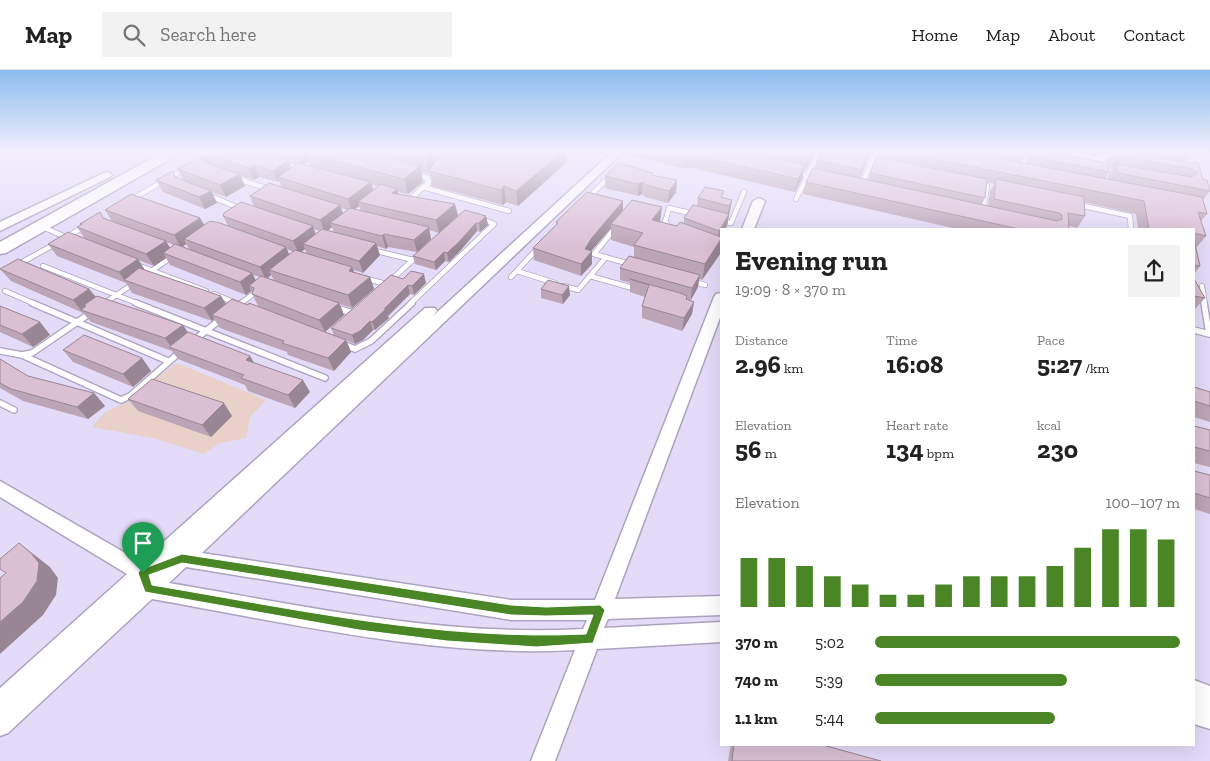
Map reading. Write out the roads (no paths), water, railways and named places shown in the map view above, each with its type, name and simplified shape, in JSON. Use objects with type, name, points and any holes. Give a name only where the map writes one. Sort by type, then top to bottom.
[{"type":"highway","points":[[0,233],[89,184]]},
{"type":"highway","points":[[0,249],[114,184]]},
{"type":"main road","points":[[0,227],[87,184]]},
{"type":"main road","points":[[0,256],[115,184]]},
{"type":"main road","points":[[0,725],[146,581],[570,184]]},
{"type":"main road","points":[[0,703],[146,581],[182,558],[583,184]]},
{"type":"main road","points":[[748,228],[759,201]]},
{"type":"main road","points":[[543,761],[720,299]]},
{"type":"main road","points":[[0,488],[146,581],[359,625],[447,636],[536,642],[720,632]]},
{"type":"main road","points":[[182,558],[511,610],[600,610],[720,606]]},
{"type":"main road","points":[[1195,713],[1210,718]]},
{"type":"street","points":[[1195,691],[1210,697]]},
{"type":"lane","points":[[124,204],[159,184]]},
{"type":"lane","points":[[254,184],[273,190],[265,195]]},
{"type":"lane","points":[[409,200],[427,184]]},
{"type":"lane","points":[[428,184],[426,188],[509,210]]},
{"type":"lane","points":[[581,205],[602,184]]},
{"type":"lane","points":[[796,199],[803,184]]},
{"type":"lane","points":[[978,184],[996,188]]},
{"type":"lane","points":[[852,185],[871,189]]},
{"type":"lane","points":[[983,214],[987,186]]},
{"type":"lane","points":[[200,192],[244,210],[237,214]]},
{"type":"lane","points":[[713,219],[731,223],[744,192]]},
{"type":"lane","points":[[400,198],[418,203]]},
{"type":"lane","points":[[1073,204],[1130,216],[1131,228]]},
{"type":"lane","points":[[675,232],[665,222],[670,208],[696,215]]},
{"type":"lane","points":[[973,212],[991,216]]},
{"type":"lane","points":[[334,340],[355,349],[371,341],[494,224],[488,220],[473,216]]},
{"type":"lane","points":[[8,270],[91,223]]},
{"type":"lane","points":[[617,226],[594,254],[633,265]]},
{"type":"lane","points":[[45,228],[75,240]]},
{"type":"lane","points":[[511,277],[542,244]]},
{"type":"lane","points":[[369,249],[413,260]]},
{"type":"lane","points":[[380,290],[420,254]]},
{"type":"lane","points":[[145,275],[174,256]]},
{"type":"lane","points":[[517,271],[578,290],[606,257]]},
{"type":"lane","points":[[135,264],[249,307]]},
{"type":"lane","points":[[42,266],[325,378]]},
{"type":"lane","points":[[360,276],[386,284]]},
{"type":"lane","points":[[590,276],[645,292]]},
{"type":"lane","points":[[22,355],[32,352],[138,280]]},
{"type":"lane","points":[[687,280],[706,285]]},
{"type":"lane","points":[[1195,330],[1209,334],[1202,286]]},
{"type":"lane","points":[[233,309],[260,289]]},
{"type":"lane","points":[[5,291],[168,361]]},
{"type":"lane","points":[[327,304],[353,313]]},
{"type":"lane","points":[[346,319],[360,308]]},
{"type":"lane","points":[[191,343],[226,315]]},
{"type":"lane","points":[[0,351],[22,355],[122,400],[130,396],[183,349]]},
{"type":"lane","points":[[0,403],[14,410]]}]
